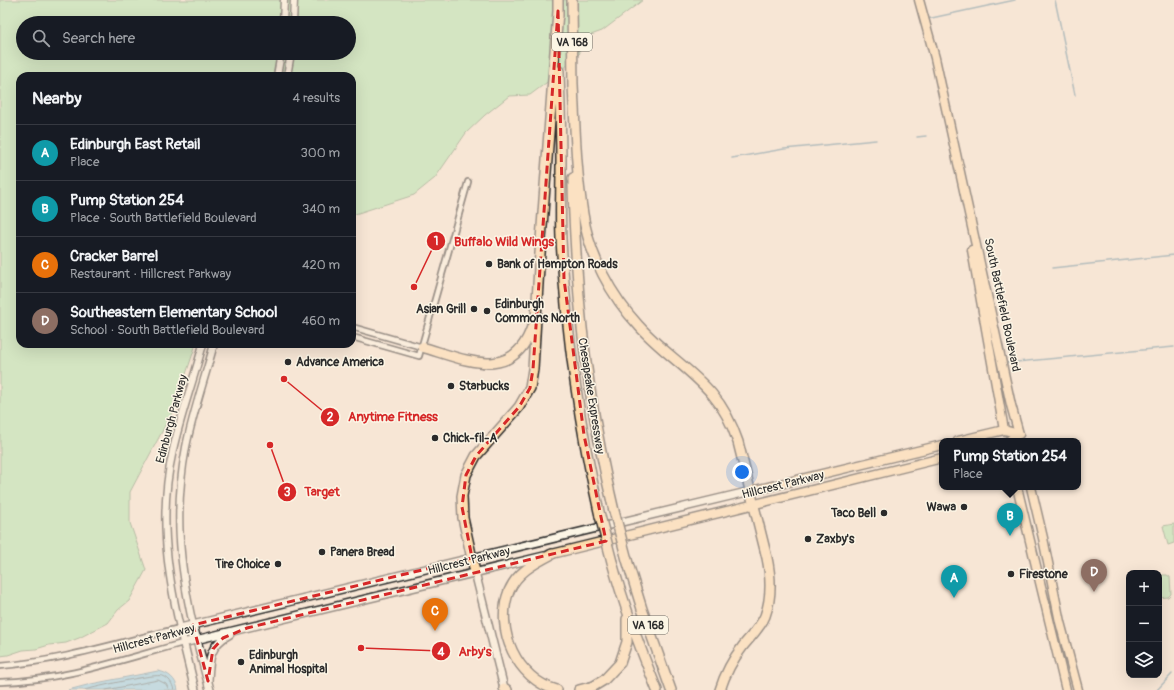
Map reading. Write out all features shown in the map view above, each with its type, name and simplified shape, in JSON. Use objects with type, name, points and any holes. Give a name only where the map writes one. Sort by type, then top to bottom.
[{"type":"highway","name":"Chesapeake Expressway","points":[[558,0],[560,211],[564,279],[575,384],[590,471],[619,589],[635,635],[657,690]]},
{"type":"highway","name":"Chesapeake Expressway","points":[[572,0],[573,199],[579,304],[590,393],[614,511],[627,560],[642,609],[671,690]]},
{"type":"highway","points":[[475,572],[463,518],[463,485],[466,475],[476,456],[519,407],[530,388],[534,369],[536,316],[558,11]]},
{"type":"highway","points":[[573,84],[579,184],[583,215],[596,259],[613,292],[629,315],[648,336],[707,388],[724,410],[738,442],[751,491],[770,572],[769,599],[763,620],[731,664],[720,690]]},
{"type":"highway","points":[[422,347],[476,363],[493,364],[510,359],[520,351],[529,338],[536,316]]},
{"type":"highway","points":[[552,554],[523,572],[515,581],[509,591],[505,620],[510,648],[515,658],[525,671],[539,683],[557,690]]},
{"type":"highway","points":[[579,690],[594,686],[604,680],[620,663],[627,642],[627,618],[619,589]]},
{"type":"main road","name":"South Battlefield Boulevard","points":[[919,0],[935,58],[1011,405],[1020,437]]},
{"type":"main road","name":"South Battlefield Boulevard","points":[[960,175],[1006,438]]},
{"type":"main road","points":[[971,438],[1004,430],[1020,437]]},
{"type":"main road","name":"Hillcrest Parkway","points":[[180,628],[939,446]]},
{"type":"main road","name":"Hillcrest Parkway","points":[[183,643],[939,459]]},
{"type":"main road","points":[[1018,490],[1066,690]]},
{"type":"main road","points":[[1032,490],[1060,622],[1078,690]]},
{"type":"main road","points":[[475,572],[505,689]]},
{"type":"main road","name":"Edinburgh Parkway","points":[[193,625],[210,690]]},
{"type":"main road","name":"Edinburgh Parkway","points":[[180,628],[195,690]]},
{"type":"main road","points":[[208,681],[209,660],[213,649],[223,638],[247,628]]},
{"type":"street","points":[[283,16],[284,0]]},
{"type":"street","points":[[294,0],[294,16]]},
{"type":"street","points":[[278,72],[280,60]]},
{"type":"street","points":[[288,72],[290,60]]},
{"type":"street","points":[[356,338],[419,356],[468,182]]},
{"type":"street","points":[[356,328],[422,347]]},
{"type":"street","name":"Edinburgh Parkway","points":[[180,628],[170,583],[167,559],[165,520],[167,490],[175,441],[202,348]]},
{"type":"street","name":"Edinburgh Parkway","points":[[193,625],[181,566],[179,506],[186,447],[213,348]]},
{"type":"street","name":"Hillcrest Parkway","points":[[0,666],[26,664],[70,656],[180,628]]},
{"type":"street","name":"Hillcrest Parkway","points":[[0,682],[31,680],[66,673],[183,643]]},
{"type":"highlighted area","points":[[558,11],[564,279],[584,435],[606,541],[247,628],[223,638],[213,649],[208,681],[193,625],[472,558],[462,507],[466,475],[476,456],[519,407],[530,388],[533,369]]},
{"type":"green space","points":[[0,0],[643,0],[602,31],[577,40],[580,53],[558,74],[530,95],[509,96],[485,115],[466,133],[435,178],[414,195],[356,214],[356,72],[16,72],[16,348],[195,348],[175,407],[130,492],[130,523],[146,570],[129,601],[118,610],[108,623],[79,638],[66,643],[23,650],[0,656]]},
{"type":"green space","points":[[1174,524],[1174,543],[1168,545],[1163,526]]},
{"type":"green space","points":[[1162,575],[1167,575],[1170,577],[1171,594],[1168,597],[1162,598]]},
{"type":"water","points":[[158,671],[171,677],[176,683],[178,690],[68,690],[91,684]]},
{"type":"waterway","points":[[927,19],[1015,0]]},
{"type":"waterway","points":[[1055,0],[1075,95]]},
{"type":"waterway","points":[[917,137],[926,136]]},
{"type":"waterway","points":[[732,158],[784,149],[876,140]]},
{"type":"waterway","points":[[1052,268],[1174,255]]},
{"type":"waterway","points":[[1005,363],[1174,347]]},
{"type":"waterway","points":[[1157,690],[1172,674]]},
{"type":"place","name":"Bank of Hampton Roads","points":[[489,264]]},
{"type":"place","name":"Buffalo Wild Wings","points":[[414,287]]},
{"type":"place","name":"Asian Grill","points":[[474,309]]},
{"type":"place","name":"Edinburgh Commons North","points":[[487,311]]},
{"type":"place","name":"Advance America","points":[[288,362]]},
{"type":"place","name":"Anytime Fitness","points":[[284,379]]},
{"type":"place","name":"Starbucks","points":[[451,386]]},
{"type":"place","name":"Chick-fil-A","points":[[435,438]]},
{"type":"place","name":"Target","points":[[270,445]]},
{"type":"place","name":"Wawa","points":[[964,507]]},
{"type":"place","name":"Taco Bell","points":[[884,513]]},
{"type":"place","name":"Pump Station 254","points":[[1010,536]]},
{"type":"place","name":"Zaxby's","points":[[808,539]]},
{"type":"place","name":"Panera Bread","points":[[322,552]]},
{"type":"place","name":"Tire Choice","points":[[278,564]]},
{"type":"place","name":"Firestone","points":[[1011,574]]},
{"type":"place","name":"Southeastern Elementary School","points":[[1094,592]]},
{"type":"place","name":"Edinburgh East Retail","points":[[954,598]]},
{"type":"place","name":"Cracker Barrel","points":[[435,631]]},
{"type":"place","name":"Arby's","points":[[361,648]]},
{"type":"place","name":"Edinburgh Animal Hospital","points":[[241,662]]}]
